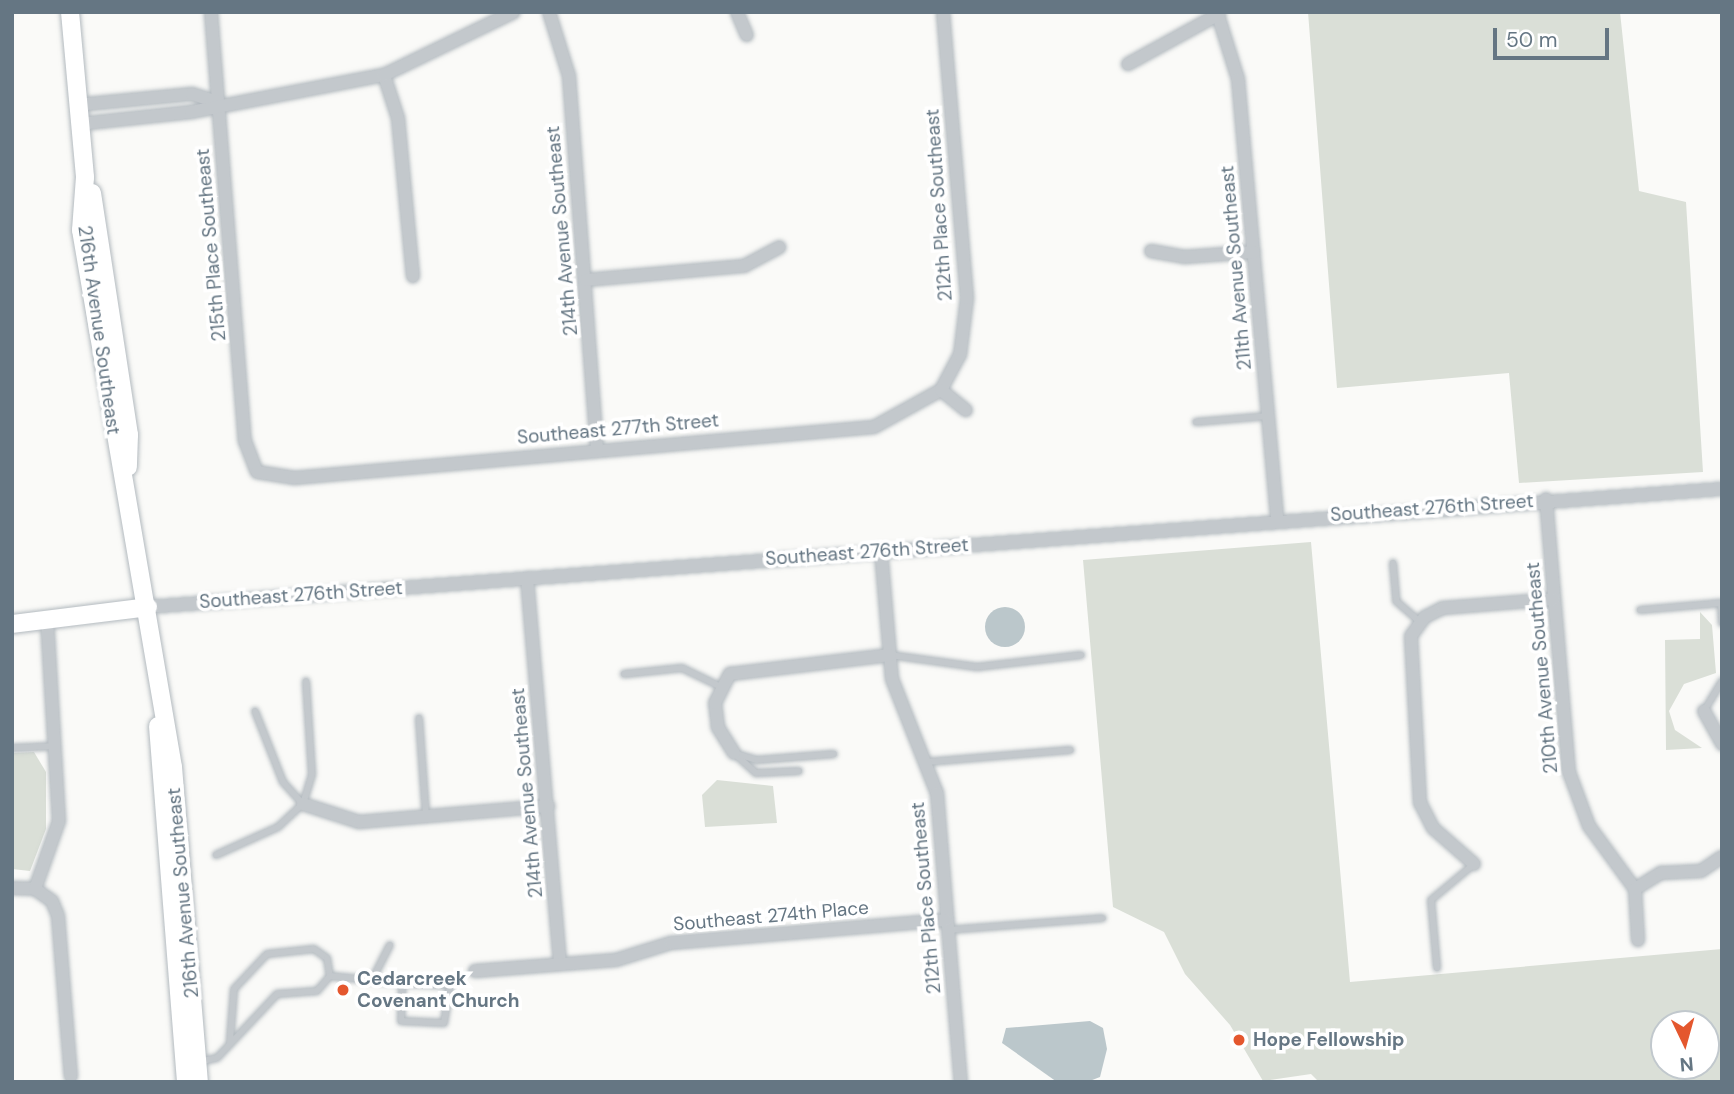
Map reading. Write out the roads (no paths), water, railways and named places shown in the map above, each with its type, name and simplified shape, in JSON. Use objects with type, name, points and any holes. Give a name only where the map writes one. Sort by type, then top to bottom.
[{"type":"street","name":"216th Avenue Southeast","points":[[71,12],[85,177],[83,243],[114,440],[128,481],[160,705],[173,767],[199,1082]]},
{"type":"street","name":"215th Place Southeast","points":[[211,12],[246,441],[257,472]]},
{"type":"street","points":[[79,124],[191,112],[219,102],[312,93],[384,75],[514,12]]},
{"type":"street","name":"214th Avenue Southeast","points":[[549,12],[569,76],[597,449]]},
{"type":"street","points":[[737,12],[747,35]]},
{"type":"street","name":"212th Place Southeast","points":[[941,390],[960,355],[967,298],[943,12]]},
{"type":"street","points":[[1128,64],[1218,13]]},
{"type":"street","name":"211th Avenue Southeast","points":[[1218,13],[1238,79],[1277,520]]},
{"type":"street","points":[[384,75],[398,118],[413,276]]},
{"type":"street","points":[[77,105],[192,94],[219,102]]},
{"type":"street","points":[[586,280],[744,266],[779,247]]},
{"type":"street","points":[[1151,251],[1184,257],[1254,252]]},
{"type":"street","points":[[941,390],[966,410]]},
{"type":"street","name":"Southeast 277th Street","points":[[257,472],[294,478],[597,449],[874,427],[941,390]]},
{"type":"street","name":"Southeast 276th Street","points":[[12,624],[148,607],[1546,499],[1722,489]]},
{"type":"street","name":"210th Avenue Southeast","points":[[1546,499],[1554,599],[1578,806],[1634,889],[1638,940]]},
{"type":"street","name":"212th Place Southeast","points":[[881,551],[890,655],[898,696],[927,762],[937,793],[961,1082]]},
{"type":"street","name":"214th Avenue Southeast","points":[[527,578],[560,963]]},
{"type":"street","points":[[1474,864],[1433,828],[1420,803],[1409,646],[1420,622],[1443,608],[1554,599]]},
{"type":"street","points":[[35,889],[59,821],[47,620]]},
{"type":"street","points":[[734,753],[718,727],[719,686],[743,670],[890,655]]},
{"type":"street","name":"216th Avenue Southeast","points":[[160,705],[156,747],[186,1082]]},
{"type":"street","points":[[1704,711],[1722,744]]},
{"type":"street","points":[[303,804],[339,821],[548,806]]},
{"type":"street","points":[[1634,889],[1661,873],[1701,871],[1722,857]]},
{"type":"street","points":[[12,888],[35,889],[52,901],[58,916],[71,1076]]},
{"type":"street","name":"Southeast 274th Place","points":[[475,971],[616,960],[671,943],[947,925]]},
{"type":"lane","points":[[1196,422],[1268,416]]},
{"type":"lane","points":[[1393,562],[1396,601],[1420,622]]},
{"type":"lane","points":[[1640,610],[1721,603],[1722,623]]},
{"type":"lane","points":[[890,655],[977,667],[1081,655]]},
{"type":"lane","points":[[624,674],[682,668],[719,686]]},
{"type":"lane","points":[[216,855],[278,827],[303,804],[312,774],[306,681]]},
{"type":"lane","points":[[1704,711],[1722,681]]},
{"type":"lane","points":[[255,711],[283,782],[303,804]]},
{"type":"lane","points":[[419,718],[426,816]]},
{"type":"lane","points":[[12,748],[55,746]]},
{"type":"lane","points":[[927,762],[1071,750]]},
{"type":"lane","points":[[734,753],[757,760],[834,754]]},
{"type":"lane","points":[[734,753],[756,773],[799,771]]},
{"type":"lane","points":[[1437,968],[1431,900],[1474,864]]},
{"type":"lane","points":[[947,925],[1103,918]]},
{"type":"lane","points":[[373,978],[390,945]]},
{"type":"lane","points":[[230,1041],[234,989],[267,954],[314,949],[327,958],[330,976]]},
{"type":"lane","points":[[197,1062],[217,1058],[230,1041],[277,994],[317,991],[330,976]]},
{"type":"lane","points":[[330,976],[450,985],[444,1023],[401,1021],[402,983]]},
{"type":"place","name":"Cedarcreek Covenant Church","points":[[343,990]]},
{"type":"place","name":"Hope Fellowship","points":[[1239,1040]]}]
